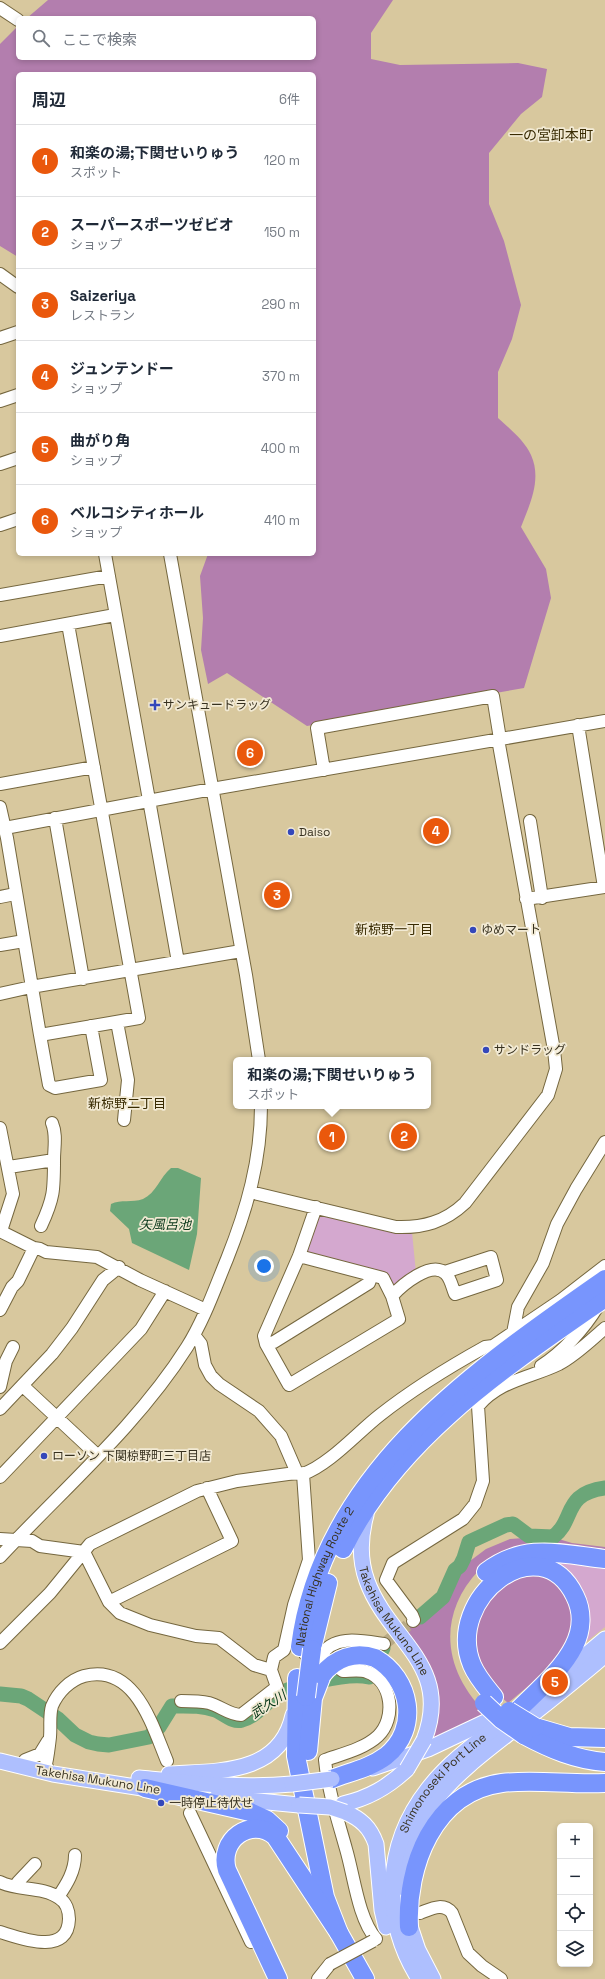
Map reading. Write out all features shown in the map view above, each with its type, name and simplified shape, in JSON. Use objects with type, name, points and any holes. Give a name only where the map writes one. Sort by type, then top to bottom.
[{"type":"highway","name":"National Highway Route 2","points":[[366,1979],[349,1935],[338,1900],[308,1751],[303,1697],[304,1650],[307,1611],[316,1581],[328,1552],[346,1516],[381,1464],[405,1438],[455,1392],[595,1279]]},
{"type":"highway","name":"National Highway Route 2","points":[[304,1650],[334,1568],[352,1530],[380,1487],[414,1448],[469,1398],[520,1358],[603,1300]]},
{"type":"highway","points":[[605,1559],[556,1552],[530,1552],[507,1559],[497,1564],[479,1579],[466,1598],[461,1610],[456,1636],[460,1662],[465,1674],[489,1700],[501,1719],[530,1731],[569,1737],[605,1738]]},
{"type":"highway","points":[[489,1700],[484,1686],[472,1664],[469,1652],[468,1627],[471,1615],[482,1593],[500,1576],[521,1568],[541,1568],[555,1574],[568,1585],[573,1592],[580,1609],[580,1627],[574,1647],[558,1670],[519,1709]]},
{"type":"highway","points":[[303,1697],[327,1669],[338,1660],[353,1656],[376,1662],[400,1680],[406,1697],[406,1719],[402,1732],[387,1754],[379,1760],[332,1778]]},
{"type":"highway","name":"National Highway Route 2","points":[[303,1697],[295,1738],[299,1774],[325,1897],[339,1932],[366,1979]]},
{"type":"highway","points":[[530,1731],[541,1744],[568,1755],[605,1762]]},
{"type":"highway","points":[[404,1931],[409,1897],[417,1860],[434,1826],[458,1801],[477,1790],[501,1783],[605,1782]]},
{"type":"highway","points":[[145,1788],[240,1809],[267,1820],[281,1833],[289,1844],[313,1893]]},
{"type":"highway","points":[[278,1979],[228,1870],[225,1857],[229,1843],[241,1833],[262,1829],[269,1832],[280,1841],[339,1932]]},
{"type":"main road","name":"Takehisa Mukuno Line","points":[[0,1761],[50,1769],[145,1788],[262,1803],[344,1808],[357,1800],[383,1789],[407,1769],[424,1740],[432,1713],[430,1688],[426,1675],[412,1650],[373,1594],[362,1559],[361,1547],[364,1524],[371,1504],[380,1487]]},
{"type":"main road","name":"Shimonoseki Port Line","points":[[434,1979],[418,1950],[404,1931],[392,1909],[394,1862],[404,1830],[412,1814],[420,1800],[441,1774],[484,1737],[605,1639]]},
{"type":"main road","name":"Shimonoseki Port Line","points":[[404,1931],[406,1906],[405,1884],[409,1854],[419,1828],[433,1803],[451,1781],[468,1766],[605,1655]]},
{"type":"main road","name":"Takehisa Mukuno Line","points":[[0,1754],[25,1760],[50,1769],[231,1786],[269,1786],[332,1778],[400,1760],[452,1739],[502,1714],[544,1683],[582,1659]]},
{"type":"main road","points":[[120,1776],[233,1769],[254,1763],[273,1753],[280,1745],[289,1731],[303,1697]]},
{"type":"main road","points":[[344,1808],[363,1822],[373,1836],[378,1852],[381,1897],[385,1922],[394,1947],[413,1978]]},
{"type":"main road","points":[[404,1931],[413,1978]]},
{"type":"street","points":[[0,8],[16,19]]},
{"type":"street","points":[[0,274],[16,286]]},
{"type":"street","points":[[0,338],[16,333]]},
{"type":"street","points":[[0,401],[16,396]]},
{"type":"street","points":[[0,464],[16,459]]},
{"type":"street","points":[[0,525],[16,520]]},
{"type":"street","points":[[105,556],[178,962]]},
{"type":"street","points":[[170,556],[241,950],[259,1057]]},
{"type":"street","points":[[0,595],[109,576]]},
{"type":"street","points":[[0,636],[115,615]]},
{"type":"street","points":[[40,1035],[139,1018],[68,624]]},
{"type":"street","points":[[250,1192],[396,1227],[420,1226],[440,1221],[458,1210],[472,1195],[548,1095],[554,1078],[556,1059],[526,899],[493,696],[317,728],[324,770]]},
{"type":"street","points":[[5,828],[212,789],[605,721]]},
{"type":"street","points":[[526,899],[542,898],[605,887],[578,725]]},
{"type":"street","points":[[0,784],[94,767]]},
{"type":"street","points":[[0,807],[5,828],[15,894],[49,1085],[55,1088],[101,1080],[91,1026]]},
{"type":"street","points":[[54,818],[83,979]]},
{"type":"street","points":[[530,821],[542,898]]},
{"type":"street","points":[[0,897],[15,894]]},
{"type":"street","points":[[0,945],[24,941]]},
{"type":"street","points":[[0,994],[31,987],[241,950]]},
{"type":"street","points":[[117,1022],[128,1080],[124,1120]]},
{"type":"street","points":[[0,1557],[143,1407],[177,1363],[194,1335],[206,1310],[238,1231],[250,1192],[256,1170],[260,1142],[261,1109]]},
{"type":"street","points":[[41,1226],[53,1193],[55,1180],[55,1135],[52,1122]]},
{"type":"street","points":[[0,1128],[9,1167],[13,1194],[0,1230],[34,1248],[46,1252],[97,1257],[119,1267],[126,1273],[206,1310]]},
{"type":"street","points":[[512,1333],[518,1307],[543,1263],[557,1224],[576,1189],[605,1142]]},
{"type":"street","points":[[9,1167],[54,1160]]},
{"type":"street","points":[[299,1256],[383,1278],[392,1296],[399,1319],[289,1385],[266,1344],[264,1336],[299,1256],[316,1207]]},
{"type":"street","points":[[1,1308],[12,1287],[18,1281],[34,1248]]},
{"type":"street","points":[[0,1643],[50,1593],[90,1544],[197,1491],[236,1480],[300,1474],[321,1465],[380,1415],[408,1394],[485,1346],[493,1346],[595,1279],[605,1266]]},
{"type":"street","points":[[0,1409],[23,1386],[64,1338],[103,1280],[119,1267]]},
{"type":"street","points":[[392,1296],[404,1284],[424,1272],[445,1272]]},
{"type":"street","points":[[266,1344],[274,1342],[369,1283],[372,1275]]},
{"type":"street","points":[[0,1477],[140,1330],[165,1291]]},
{"type":"street","points":[[522,1378],[552,1359],[588,1322],[603,1300]]},
{"type":"street","points":[[413,1621],[412,1615],[386,1580],[389,1570],[392,1563],[463,1518],[475,1504],[483,1481],[478,1406],[494,1390],[560,1363],[578,1351],[605,1328]]},
{"type":"street","points":[[194,1335],[201,1344],[205,1365],[211,1376],[219,1384],[258,1412],[281,1436],[300,1474],[309,1560],[294,1605],[304,1650],[343,1671],[356,1670],[376,1662]]},
{"type":"street","points":[[0,1387],[6,1361],[13,1347]]},
{"type":"street","points":[[23,1386],[58,1417],[97,1456]]},
{"type":"street","points":[[109,1602],[232,1541],[207,1488]]},
{"type":"street","points":[[0,1539],[32,1541],[40,1546],[84,1552]]},
{"type":"street","points":[[84,1552],[109,1602],[114,1609],[120,1613],[150,1625],[196,1636],[219,1638],[254,1665],[271,1670]]},
{"type":"street","points":[[181,1701],[209,1703],[234,1715],[241,1715],[277,1687],[271,1670],[274,1657],[304,1650],[325,1649],[344,1641],[366,1640],[376,1662],[384,1689],[389,1699],[389,1717],[377,1737],[368,1744],[324,1760],[333,1803],[363,1912],[370,1932],[377,1939],[330,1964],[318,1979]]},
{"type":"street","points":[[50,1769],[50,1721],[52,1707],[58,1695],[73,1681],[87,1675],[102,1674],[113,1676],[130,1687],[137,1696],[167,1760]]},
{"type":"street","points":[[25,1760],[40,1754],[50,1736]]},
{"type":"street","points":[[190,1813],[250,1940],[274,1979]]},
{"type":"street","points":[[58,1897],[66,1886],[73,1870],[75,1855]]},
{"type":"street","points":[[16,1886],[35,1864]]},
{"type":"street","points":[[0,1882],[58,1897],[66,1905],[69,1917],[66,1929],[52,1942],[40,1943],[0,1932]]},
{"type":"street","points":[[420,1913],[436,1908],[448,1908],[452,1913],[468,1953],[482,1966],[501,1979]]},
{"type":"shaded area","points":[[48,0],[393,0],[371,33],[371,59],[400,65],[518,63],[547,69],[542,97],[521,114],[489,153],[489,204],[504,241],[521,305],[512,339],[498,372],[498,418],[525,445],[534,464],[534,491],[521,527],[546,569],[551,598],[524,688],[307,726],[227,673],[208,684],[201,650],[203,618],[200,576],[207,556],[316,556],[316,72],[16,72],[16,256],[0,246],[0,44],[16,28],[16,60],[316,60],[316,16],[29,16]]},
{"type":"shaded area","points":[[323,1214],[412,1232],[416,1273],[392,1286],[309,1254],[305,1249],[315,1216]]},
{"type":"shaded area","points":[[528,1533],[554,1536],[572,1543],[605,1547],[605,1553],[479,1570],[465,1588],[456,1607],[451,1626],[451,1645],[454,1664],[462,1682],[474,1700],[489,1716],[428,1743],[434,1728],[405,1631],[440,1603],[455,1576],[466,1564],[486,1549],[510,1539],[524,1538]]},
{"type":"shaded area","points":[[513,1560],[605,1564],[605,1627],[581,1646]]},
{"type":"shaded area","points":[[531,1574],[552,1579],[571,1602],[573,1628],[560,1656],[543,1674],[508,1703],[493,1690],[475,1653],[476,1621],[497,1587]]},
{"type":"water","name":"矢風呂池","points":[[171,1168],[178,1168],[201,1178],[197,1234],[189,1270],[132,1243],[129,1229],[110,1211],[111,1204],[143,1199],[155,1189]]},
{"type":"waterway","name":"武久川","points":[[420,1617],[443,1597],[455,1570],[460,1566],[464,1558],[469,1542],[506,1525],[513,1524],[529,1536],[553,1537],[565,1523],[576,1501],[591,1491],[605,1488]]},
{"type":"waterway","name":"武久川","points":[[0,1694],[21,1696],[28,1699],[58,1719],[75,1735],[89,1742],[109,1745],[149,1737],[159,1727],[172,1706],[210,1708],[238,1721],[251,1716],[274,1697],[293,1688],[348,1676],[369,1677],[383,1648]]},
{"type":"tunnel","points":[[384,1644],[413,1621]]},
{"type":"place","name":"サンキュードラッグ","points":[[155,705]]},
{"type":"place","name":"ベルコシティホール","points":[[250,753]]},
{"type":"place","name":"ジュンテンドー","points":[[436,831]]},
{"type":"place","name":"Daiso","points":[[291,832]]},
{"type":"place","name":"Saizeriya","points":[[277,895]]},
{"type":"place","name":"ゆめマート","points":[[473,930]]},
{"type":"place","name":"サンドラッグ","points":[[486,1050]]},
{"type":"place","name":"スーパースポーツゼビオ","points":[[404,1136]]},
{"type":"place","name":"和楽の湯;下関せいりゅう","points":[[332,1137]]},
{"type":"place","name":"ローソン 下関椋野町三丁目店","points":[[44,1456]]},
{"type":"place","name":"曲がり角","points":[[555,1682]]},
{"type":"place","name":"一時停止待伏せ","points":[[161,1803]]},
{"type":"district","name":"一の宮卸本町","points":[[551,135]]},
{"type":"district","name":"新椋野一丁目","points":[[394,929]]},
{"type":"district","name":"新椋野二丁目","points":[[127,1103]]}]
